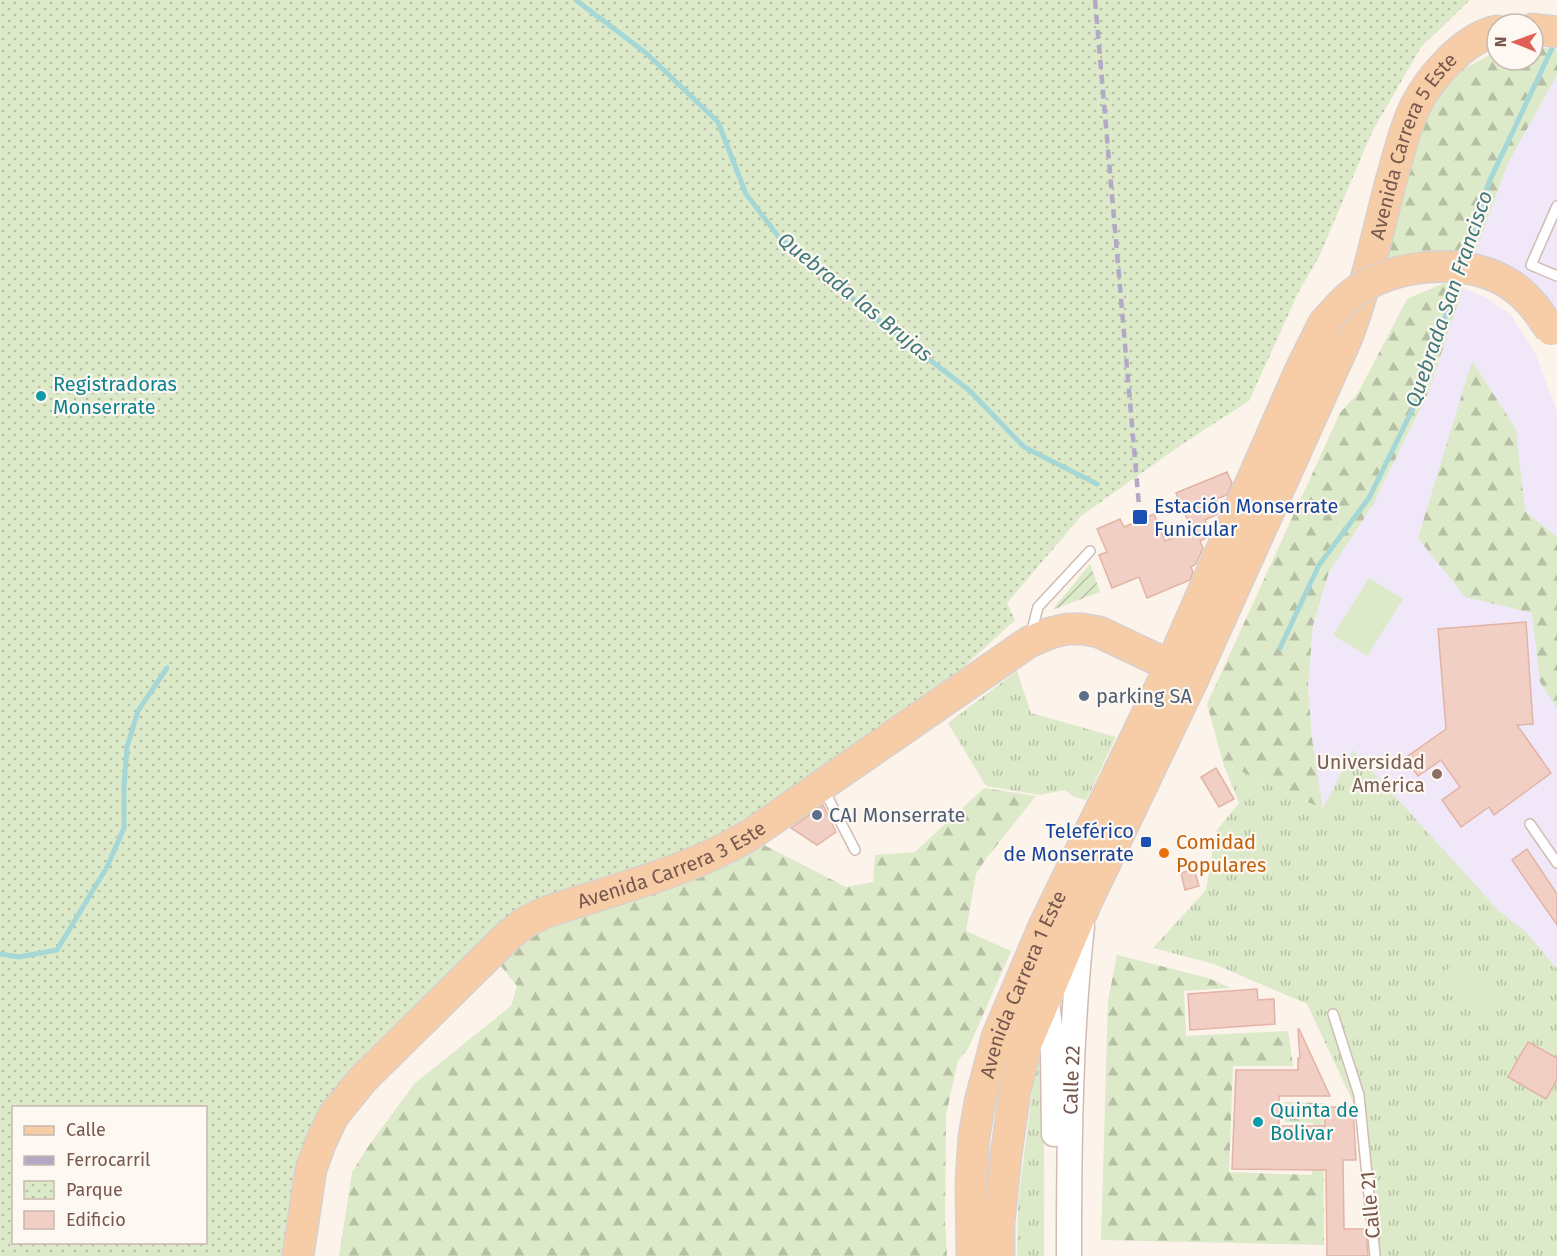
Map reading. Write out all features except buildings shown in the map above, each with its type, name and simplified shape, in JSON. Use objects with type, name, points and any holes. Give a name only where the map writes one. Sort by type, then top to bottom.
[{"type":"main road","name":"Avenida Carrera 5 Este","points":[[1183,671],[1350,329],[1404,133],[1416,104],[1435,77],[1461,50],[1485,35]]},
{"type":"main road","points":[[1183,671],[1300,371],[1324,323],[1345,300],[1362,288],[1409,271],[1452,267],[1489,274],[1514,287],[1526,297],[1554,336]]},
{"type":"main road","name":"Avenida Carrera 3 Este","points":[[298,1256],[312,1169],[333,1116],[363,1079],[508,936],[526,922],[544,913],[654,878],[727,848],[750,835],[1029,642],[1050,633],[1067,629],[1099,632],[1183,671]]},
{"type":"main road","name":"Avenida Carrera 1 Este","points":[[999,1256],[1001,1191],[1015,1091],[1026,1045],[1183,671]]},
{"type":"main road","name":"Avenida Carrera 1 Este","points":[[972,1256],[971,1181],[974,1137],[980,1102],[997,1037],[1044,926],[1183,671]]},
{"type":"street","name":"Calle 22","points":[[1069,1256],[1069,1168],[1075,999],[1085,905]]},
{"type":"street","name":"Calle 22","points":[[1044,926],[1043,966],[1053,1050],[1055,1104],[1052,1256]]},
{"type":"lane","points":[[1557,206],[1531,265],[1557,276]]},
{"type":"lane","points":[[1029,642],[1038,607],[1090,551]]},
{"type":"lane","points":[[822,785],[855,850]]},
{"type":"lane","points":[[1530,824],[1557,863]]},
{"type":"lane","name":"Calle 21","points":[[1333,1014],[1359,1095],[1375,1256]]},
{"type":"shaded area","points":[[1557,75],[1557,313],[1473,259],[1508,163]]},
{"type":"shaded area","name":"Universidad América","points":[[1463,288],[1487,298],[1511,315],[1536,355],[1557,411],[1557,1256],[1323,809],[1312,739],[1308,686],[1313,626],[1329,572],[1372,506],[1428,393]]},
{"type":"green space","points":[[0,0],[1470,0],[1421,47],[1372,132],[1319,257],[1299,291],[1249,401],[1181,445],[1081,516],[1007,603],[1015,620],[957,673],[746,822],[681,853],[622,871],[563,897],[381,1050],[289,1232],[282,1256],[0,1256]]},
{"type":"green space","points":[[1545,48],[1557,50],[1557,75],[1508,163],[1473,259],[1380,266],[1428,107],[1462,70],[1485,58],[1485,72],[1545,72]]},
{"type":"green space","points":[[1444,283],[1463,288],[1428,393],[1372,506],[1329,572],[1313,625],[1308,686],[1312,739],[1323,809],[1223,763],[1207,704],[1340,413],[1358,393],[1407,299]]},
{"type":"green space","points":[[1472,361],[1516,429],[1525,511],[1557,537],[1557,708],[1540,682],[1532,613],[1465,597],[1418,538]]},
{"type":"green space","points":[[1090,564],[1100,592],[1052,610]]},
{"type":"green space","points":[[1369,578],[1403,599],[1367,656],[1333,635]]},
{"type":"green space","points":[[1017,671],[1031,713],[1116,737],[1086,800],[1074,797],[1065,790],[1040,795],[986,786],[948,723]]},
{"type":"green space","points":[[1353,750],[1500,912],[1526,932],[1557,969],[1557,1256],[1369,1256],[1354,1104],[1307,1004],[1214,964],[1153,948],[1206,890],[1216,831],[1239,803],[1223,763],[1323,809]]},
{"type":"green space","points":[[984,788],[1036,796],[976,874],[966,931],[1011,951],[968,1049],[958,1060],[946,1115],[947,1256],[339,1256],[352,1172],[370,1144],[415,1083],[511,1006],[517,986],[500,965],[511,940],[760,843],[846,887],[873,882],[875,855],[915,852]]},
{"type":"green space","points":[[1117,955],[1208,978],[1231,988],[1184,991],[1186,1036],[1288,1031],[1293,1066],[1233,1066],[1229,1172],[1312,1175],[1313,1123],[1285,1122],[1285,1102],[1323,1103],[1324,1245],[1101,1240],[1108,1001]]},
{"type":"green space","points":[[1466,957],[1494,998],[1472,1013],[1444,972]]},
{"type":"green space","points":[[1038,1044],[1043,1123],[1044,1256],[1017,1256],[1018,1204]]},
{"type":"waterway","name":"Quebrada las Brujas","points":[[576,0],[646,53],[718,122],[746,194],[778,236],[872,315],[970,391],[1024,447],[1097,484]]},
{"type":"waterway","name":"Quebrada San Francisco","points":[[1464,258],[1489,182],[1556,40]]},
{"type":"waterway","name":"Quebrada San Francisco","points":[[1280,648],[1319,565],[1369,498],[1421,392],[1458,278]]},
{"type":"waterway","points":[[0,954],[19,957],[57,950],[107,867],[124,828],[127,747],[138,711],[167,668]]},
{"type":"railway","points":[[1095,0],[1140,517]]},
{"type":"place","name":"Registradoras Monserrate","points":[[41,396]]},
{"type":"place","name":"Estación Monserrate Funicular","points":[[1140,517]]},
{"type":"place","name":"parking SA","points":[[1084,696]]},
{"type":"place","name":"Universidad América","points":[[1437,774]]},
{"type":"place","name":"CAI Monserrate","points":[[817,815]]},
{"type":"place","name":"Teleférico de Monserrate","points":[[1146,842]]},
{"type":"place","name":"Comidad Populares","points":[[1164,853]]},
{"type":"place","name":"Quinta de Bolivar","points":[[1258,1122]]}]
